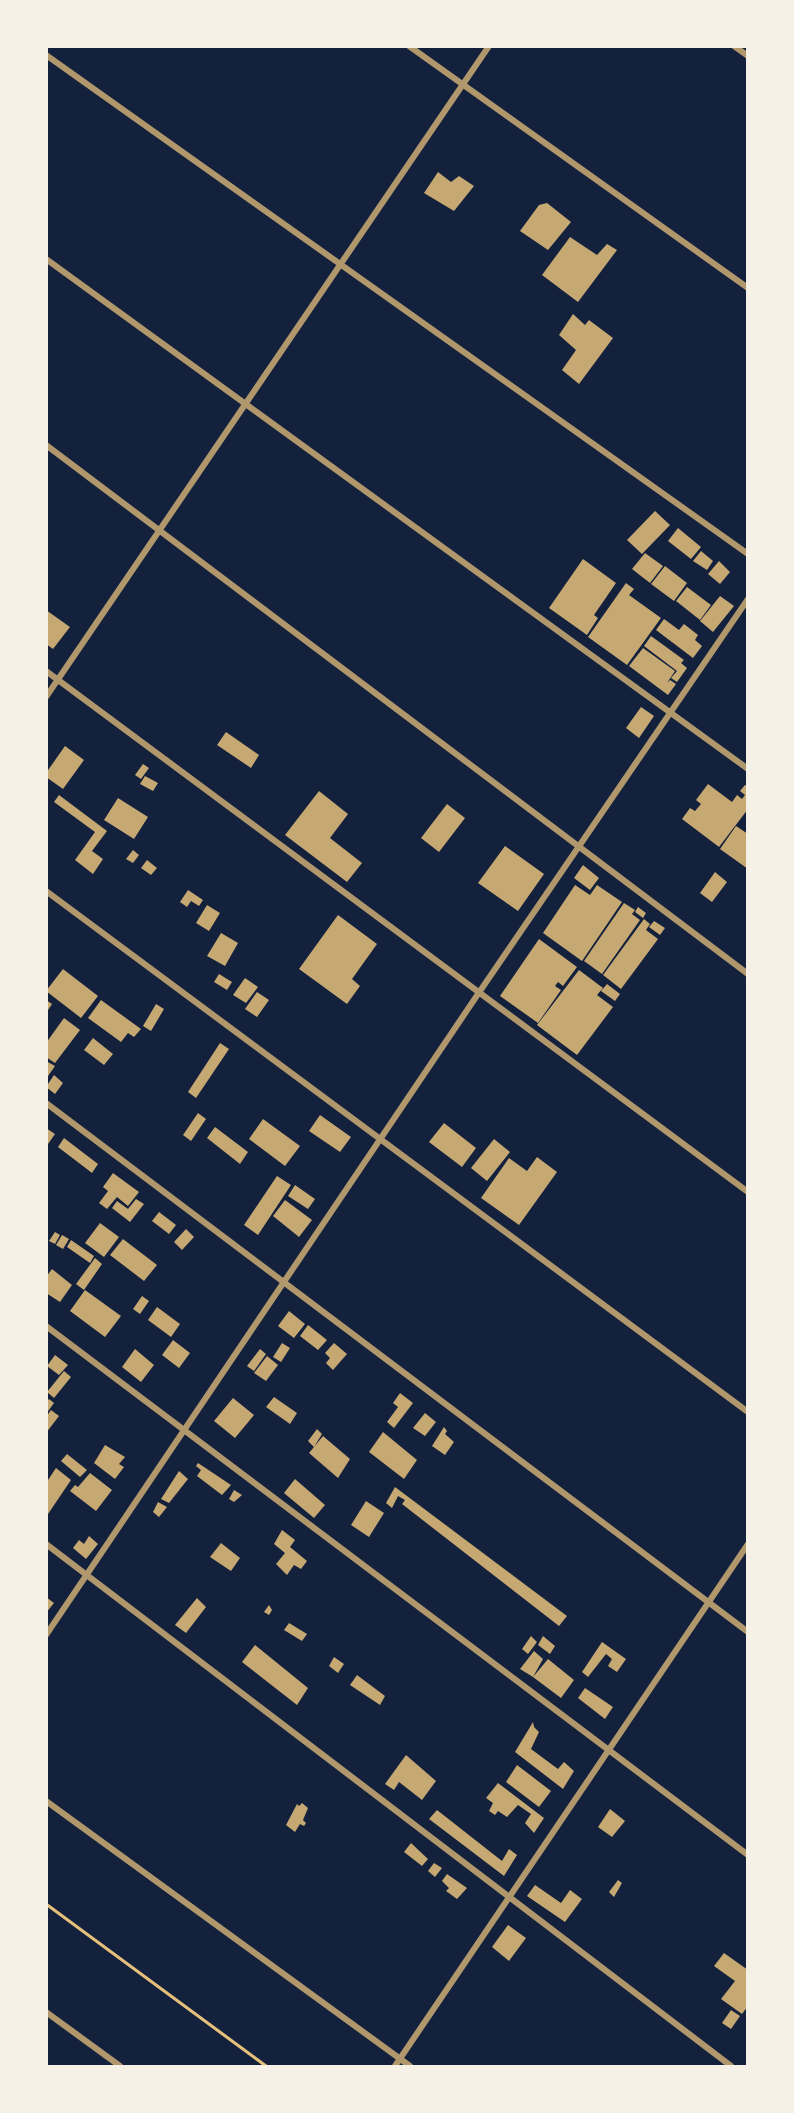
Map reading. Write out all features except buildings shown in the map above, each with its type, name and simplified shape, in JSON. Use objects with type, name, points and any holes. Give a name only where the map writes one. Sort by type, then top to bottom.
[{"type":"street","points":[[409,46],[747,288]]},
{"type":"street","points":[[46,697],[489,46]]},
{"type":"street","points":[[734,46],[747,56]]},
{"type":"street","points":[[46,55],[747,554]]},
{"type":"street","points":[[46,259],[747,769]]},
{"type":"street","points":[[46,445],[747,974]]},
{"type":"street","points":[[46,1635],[747,599]]},
{"type":"street","points":[[46,671],[747,1192]]},
{"type":"street","points":[[46,891],[381,1137],[747,1412]]},
{"type":"street","points":[[46,1103],[747,1632]]},
{"type":"street","points":[[46,1326],[747,1855]]},
{"type":"street","points":[[46,1544],[731,2067]]},
{"type":"street","points":[[395,2067],[747,1544]]},
{"type":"street","points":[[46,1801],[410,2067]]},
{"type":"street","points":[[46,2012],[120,2067]]},
{"type":"path","points":[[46,1904],[266,2067]]}]
